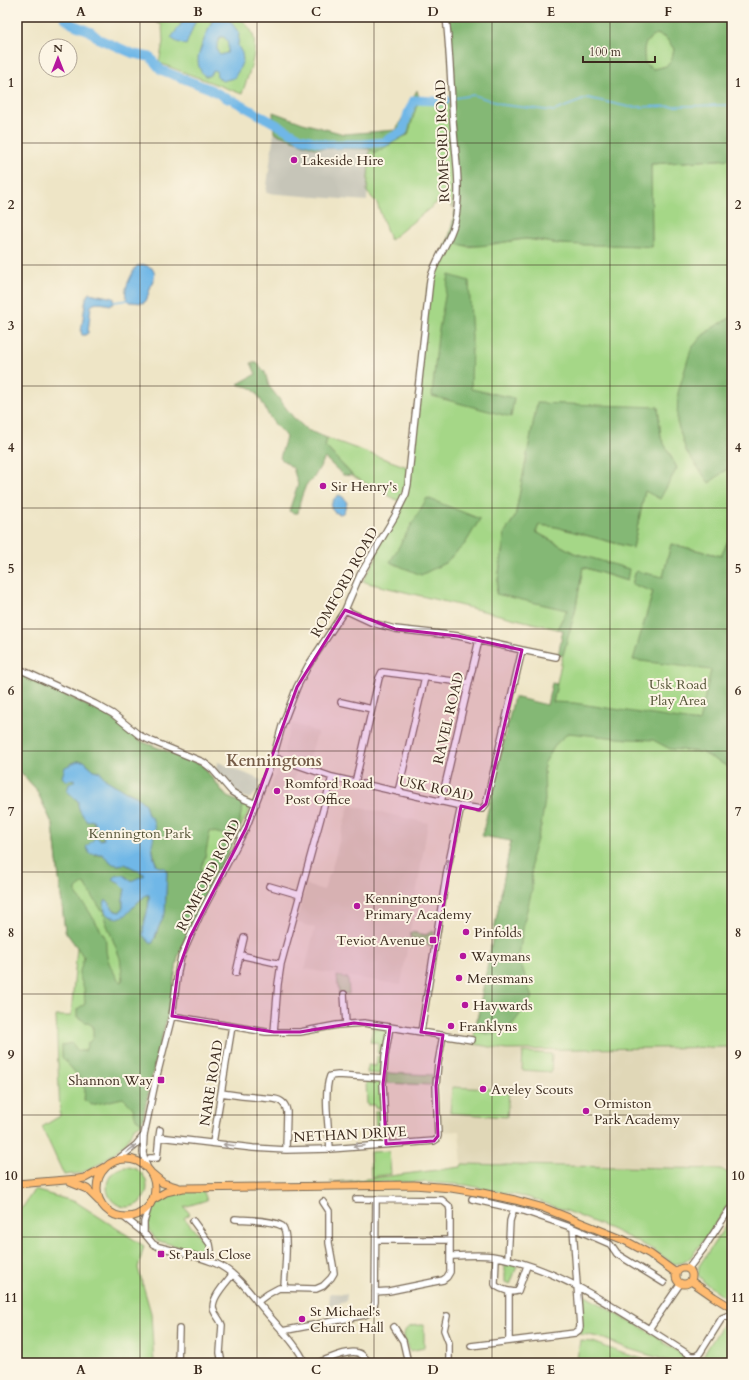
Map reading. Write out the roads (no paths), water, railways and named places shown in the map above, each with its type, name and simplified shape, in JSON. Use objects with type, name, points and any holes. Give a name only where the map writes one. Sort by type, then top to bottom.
[{"type":"main road","points":[[17,1184],[66,1181],[85,1178],[117,1160],[135,1160],[147,1167],[151,1173],[155,1185],[154,1199],[148,1209],[139,1215],[125,1218],[116,1216],[103,1207],[97,1191],[97,1184],[105,1167]]},
{"type":"main road","points":[[151,1173],[166,1184],[183,1188]]},
{"type":"main road","points":[[66,1181],[82,1186],[100,1201]]},
{"type":"main road","points":[[154,1199],[166,1192],[183,1188],[414,1185],[482,1192],[544,1208],[624,1240],[650,1254],[676,1273]]},
{"type":"main road","points":[[676,1273],[683,1268],[688,1269],[692,1273],[691,1281]]},
{"type":"main road","points":[[676,1273],[676,1280],[680,1284],[687,1284],[691,1281]]},
{"type":"main road","points":[[691,1281],[732,1308]]},
{"type":"street","name":"ROMFORD ROAD","points":[[147,1167],[143,1153],[144,1135],[155,1083],[172,1016],[181,958],[199,917],[238,844],[256,804],[273,758],[282,726],[300,681],[345,610],[360,575],[395,516],[406,494],[428,288],[431,274],[449,238],[455,221],[457,203],[450,50],[446,17]]},
{"type":"street","points":[[345,610],[373,623],[390,628],[445,634],[556,657]]},
{"type":"street","name":"RAVEL ROAD","points":[[441,802],[479,640]]},
{"type":"street","name":"USK ROAD","points":[[273,758],[332,777],[441,802],[479,810],[482,809],[486,804],[522,650]]},
{"type":"street","points":[[17,668],[95,704],[113,714],[139,735],[203,762],[212,769],[232,792],[256,804]]},
{"type":"street","points":[[355,782],[379,678],[382,672],[469,683]]},
{"type":"street","points":[[398,792],[425,677]]},
{"type":"street","points":[[341,702],[372,709]]},
{"type":"street","points":[[274,1032],[281,964],[332,777]]},
{"type":"street","points":[[421,1032],[448,864],[461,806]]},
{"type":"street","points":[[269,886],[300,895]]},
{"type":"street","points":[[236,973],[244,938]]},
{"type":"street","points":[[240,955],[281,964]]},
{"type":"street","points":[[344,994],[346,1024]]},
{"type":"street","points":[[172,1016],[274,1032],[300,1032],[346,1024],[364,1023],[472,1040]]},
{"type":"street","name":"NARE ROAD","points":[[213,1143],[232,1026]]},
{"type":"street","points":[[386,1144],[383,1078],[390,1027]]},
{"type":"street","name":"NETHAN DRIVE","points":[[150,1158],[157,1158],[160,1134],[213,1143],[286,1150],[434,1141],[437,1139],[438,1132],[436,1075],[443,1035]]},
{"type":"street","points":[[330,1148],[328,1083],[330,1076],[338,1075],[383,1078]]},
{"type":"street","points":[[221,1093],[248,1097],[274,1098],[284,1103],[286,1107],[286,1150]]},
{"type":"street","points":[[117,1160],[136,1145],[144,1135]]},
{"type":"street","points":[[356,1199],[442,1200],[446,1202],[450,1210],[450,1272],[447,1277],[443,1280],[389,1291],[375,1292]]},
{"type":"street","points":[[282,1331],[365,1315],[374,1307],[376,1199]]},
{"type":"street","points":[[472,1199],[514,1208],[544,1217],[610,1244],[617,1254],[664,1283]]},
{"type":"street","points":[[257,1302],[273,1291],[284,1288],[316,1289],[323,1286],[334,1272],[329,1243],[329,1211],[323,1202]]},
{"type":"street","points":[[508,1259],[510,1221],[514,1208]]},
{"type":"street","points":[[144,1233],[144,1222],[148,1209]]},
{"type":"street","points":[[688,1269],[730,1210]]},
{"type":"street","points":[[125,1218],[159,1247],[207,1260],[223,1267],[242,1284],[295,1346],[305,1363]]},
{"type":"street","points":[[235,1219],[258,1220],[278,1224],[285,1229],[284,1288]]},
{"type":"street","points":[[193,1221],[210,1244],[211,1250],[207,1260]]},
{"type":"street","points":[[471,1346],[577,1332],[580,1327],[573,1228]]},
{"type":"street","points":[[376,1240],[450,1240]]},
{"type":"street","points":[[450,1256],[496,1257],[508,1259],[577,1286],[691,1356],[696,1356],[700,1353],[722,1318],[727,1316],[732,1319]]},
{"type":"street","points":[[496,1257],[496,1286],[509,1291],[518,1291],[527,1266]]},
{"type":"street","points":[[222,1363],[220,1352],[222,1325],[221,1321],[214,1312],[213,1305],[216,1296],[232,1275]]},
{"type":"street","points":[[649,1330],[680,1284]]},
{"type":"street","points":[[509,1291],[509,1341]]},
{"type":"street","points":[[447,1316],[444,1330],[449,1343],[449,1363]]},
{"type":"street","points":[[394,1327],[404,1341],[408,1363]]},
{"type":"street","points":[[178,1363],[179,1329]]},
{"type":"street","points":[[317,1363],[354,1352],[361,1354],[370,1363]]},
{"type":"water","points":[[186,17],[197,17],[186,45],[171,38]]},
{"type":"water","points":[[214,17],[226,17],[239,33],[238,46],[242,53],[243,60],[234,78],[222,81],[214,70],[209,76],[205,76],[200,69],[198,62],[204,38]],"holes":[[[220,37],[224,37],[228,44],[228,49],[227,53],[220,55],[217,49],[218,42]]]},
{"type":"water","points":[[145,265],[152,268],[155,274],[146,301],[143,303],[129,302],[126,290],[129,280],[137,266]]},
{"type":"water","points":[[89,293],[114,298],[114,303],[111,305],[98,303],[91,306],[88,333],[82,335],[81,332],[86,298]]},
{"type":"water","points":[[339,495],[343,497],[347,503],[343,513],[340,514],[334,512],[331,508],[333,500]]},
{"type":"water","points":[[78,761],[84,761],[94,770],[100,772],[105,779],[126,792],[136,796],[145,804],[148,815],[152,818],[155,831],[152,845],[154,859],[157,866],[165,868],[167,872],[165,913],[153,943],[150,943],[143,935],[149,895],[146,895],[126,915],[118,918],[109,916],[105,912],[104,904],[106,900],[115,911],[120,912],[123,908],[125,889],[113,880],[115,876],[124,875],[131,881],[145,875],[125,864],[113,864],[102,854],[90,854],[86,847],[96,837],[101,840],[104,839],[102,833],[96,828],[94,822],[91,820],[87,822],[79,809],[78,801],[67,791],[69,784],[74,782],[74,779],[66,781],[62,777],[65,767]]},
{"type":"waterway","points":[[64,17],[72,24],[91,32],[99,39],[134,54],[150,57],[161,70],[210,89],[228,99]]},
{"type":"waterway","points":[[455,98],[474,95],[504,105],[554,111],[588,98],[629,107],[732,105]]},
{"type":"waterway","points":[[234,101],[301,138],[326,144],[362,144],[384,142],[403,131],[408,113],[414,100],[446,100]]},
{"type":"waterway","points":[[114,302],[128,300]]},
{"type":"place","name":"Lakeside Hire","points":[[294,160]]},
{"type":"place","name":"Sir Henry's","points":[[323,486]]},
{"type":"place","name":"Romford Road Post Office","points":[[277,791]]},
{"type":"place","name":"Kenningtons Primary Academy","points":[[357,906]]},
{"type":"place","name":"Pinfolds","points":[[466,932]]},
{"type":"place","name":"Teviot Avenue","points":[[433,940]]},
{"type":"place","name":"Waymans","points":[[463,956]]},
{"type":"place","name":"Meresmans","points":[[459,978]]},
{"type":"place","name":"Haywards","points":[[465,1005]]},
{"type":"place","name":"Franklyns","points":[[451,1026]]},
{"type":"place","name":"Shannon Way","points":[[161,1080]]},
{"type":"place","name":"Aveley Scouts","points":[[483,1089]]},
{"type":"place","name":"Ormiston Park Academy","points":[[586,1111]]},
{"type":"place","name":"St Pauls Close","points":[[161,1254]]},
{"type":"place","name":"St Michael's Church Hall","points":[[302,1319]]},
{"type":"district","name":"Kenningtons","points":[[274,760]]},
{"type":"park label","name":"Usk Road Play Area","points":[[678,692]]},
{"type":"park label","name":"Kennington Park","points":[[140,833]]}]
